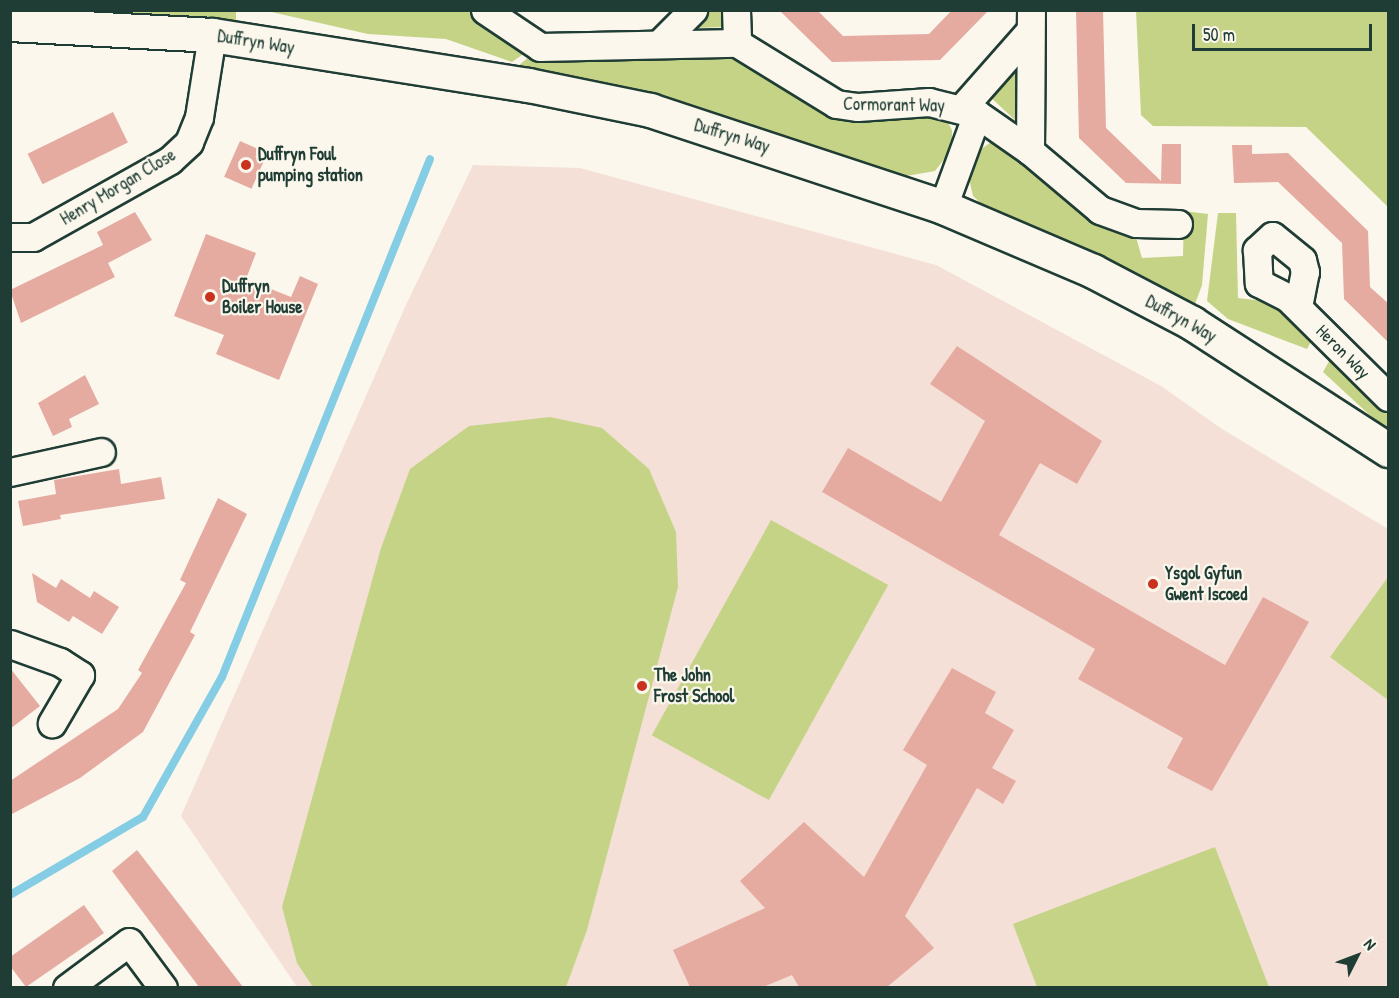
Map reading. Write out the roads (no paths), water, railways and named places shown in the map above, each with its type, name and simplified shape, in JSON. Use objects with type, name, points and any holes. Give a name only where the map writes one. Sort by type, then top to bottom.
[{"type":"street","points":[[485,10],[540,47],[736,43],[736,10]]},
{"type":"street","points":[[660,43],[693,10]]},
{"type":"street","name":"Cormorant Way","points":[[943,207],[969,111],[1030,21]]},
{"type":"street","name":"Cormorant Way","points":[[1030,21],[1030,151]]},
{"type":"street","name":"Duffryn Way","points":[[10,24],[212,35],[528,85],[650,110],[943,207],[1093,271],[1192,323],[1389,450]]},
{"type":"street","name":"Henry Morgan Close","points":[[10,237],[33,237],[170,160],[189,142],[199,117],[212,35]]},
{"type":"street","name":"Cormorant Way","points":[[736,43],[836,104],[928,102],[969,111],[1030,151],[1100,210],[1136,224],[1178,225]]},
{"type":"street","name":"Heron Way","points":[[1298,307],[1389,397]]},
{"type":"street","points":[[10,472],[101,452]]},
{"type":"street","points":[[10,644],[60,662],[80,675],[52,723]]},
{"type":"street","points":[[67,987],[129,942],[162,987]]},
{"type":"waterway","points":[[10,895],[143,817],[222,677],[430,159]]},
{"type":"place","name":"Duffryn Foul pumping station","points":[[246,165]]},
{"type":"place","name":"Duffryn Boiler House","points":[[210,297]]},
{"type":"place","name":"Ysgol Gyfun Gwent Iscoed","points":[[1153,584]]},
{"type":"place","name":"The John Frost School","points":[[642,686]]}]
